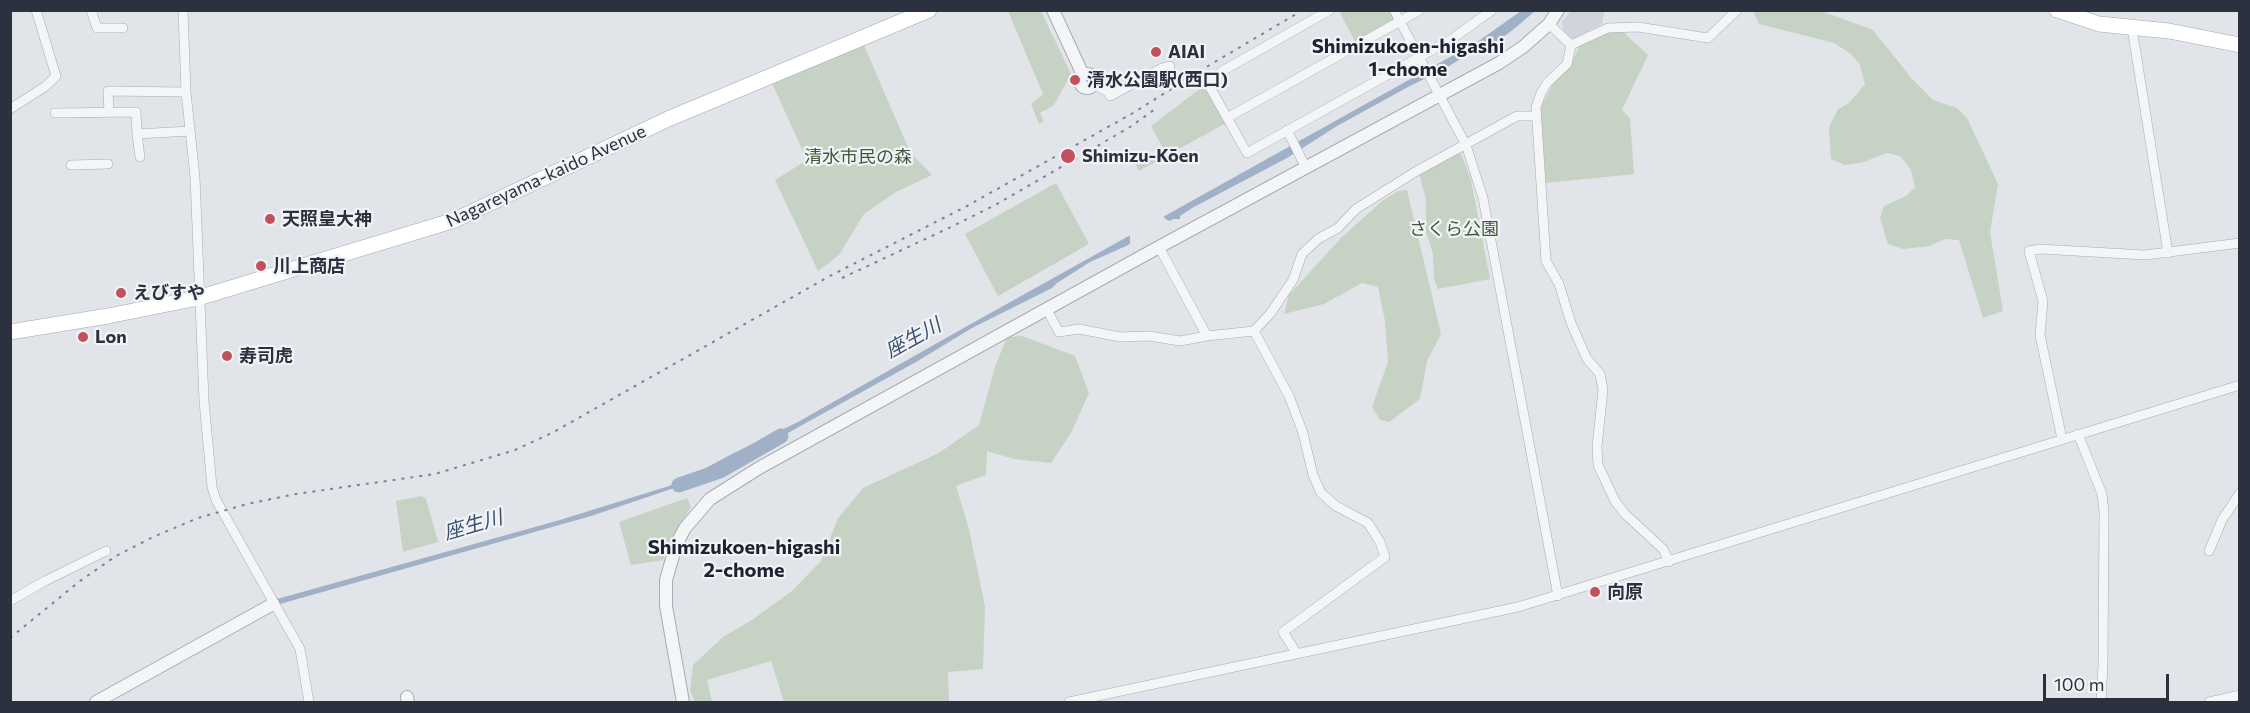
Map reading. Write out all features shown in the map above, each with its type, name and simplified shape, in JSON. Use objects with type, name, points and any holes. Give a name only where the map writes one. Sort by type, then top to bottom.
[{"type":"main road","name":"Nagareyama-kaido Avenue","points":[[10,332],[198,298],[455,220],[658,123],[928,10]]},
{"type":"main road","points":[[2057,10],[2099,24],[2169,31],[2239,45]]},
{"type":"street","points":[[10,109],[46,86],[56,76],[36,10]]},
{"type":"street","points":[[91,10],[97,28],[123,28]]},
{"type":"street","points":[[183,10],[186,92],[195,177],[198,298],[204,401],[214,494],[300,649],[309,702]]},
{"type":"street","points":[[1053,10],[1083,75],[1080,81],[1083,87],[1088,88],[1094,84],[1110,96],[1170,66]]},
{"type":"street","points":[[1330,10],[1207,82],[1247,153],[1289,134],[1421,60],[1492,10]]},
{"type":"street","points":[[1394,10],[1466,145],[1483,198],[1558,596]]},
{"type":"street","points":[[1227,118],[1420,10]]},
{"type":"street","points":[[683,702],[666,606],[666,580],[676,545],[696,513],[710,499],[759,468],[1159,247],[1303,162],[1438,90],[1499,63],[1523,47],[1549,24],[1558,10]]},
{"type":"street","points":[[1571,45],[1608,28],[1638,27],[1708,38],[1737,10]]},
{"type":"street","points":[[1549,24],[1571,45]]},
{"type":"street","points":[[2132,28],[2168,253]]},
{"type":"street","points":[[2239,54],[2240,39]]},
{"type":"street","points":[[1571,45],[1567,63],[1547,83],[1540,93],[1536,107],[1546,261],[1559,284],[1571,323],[1587,359],[1600,374],[1603,390],[1598,465],[1615,501],[1625,514],[1663,549],[1669,562]]},
{"type":"street","points":[[109,112],[108,91],[186,92]]},
{"type":"street","points":[[55,113],[136,112],[140,157]]},
{"type":"street","points":[[1047,310],[1059,332],[1079,329],[1120,337],[1149,336],[1180,341],[1254,331],[1270,314],[1293,280],[1302,254],[1318,239],[1338,228],[1356,209],[1415,172],[1517,116],[1537,116]]},
{"type":"street","points":[[137,134],[190,131]]},
{"type":"street","points":[[1289,134],[1303,162]]},
{"type":"street","points":[[72,165],[108,164]]},
{"type":"street","points":[[2062,439],[2040,335],[2043,301],[2029,251],[2040,249],[2145,255],[2240,243]]},
{"type":"street","points":[[1159,247],[1207,336]]},
{"type":"street","points":[[1254,331],[1289,396],[1303,432],[1313,475],[1321,494],[1336,506],[1368,523],[1380,542],[1384,557],[1283,632],[1296,654]]},
{"type":"street","points":[[1070,702],[1472,618],[1558,596],[2240,385]]},
{"type":"street","points":[[2078,434],[2102,494],[2104,512],[2101,702]]},
{"type":"street","points":[[2209,551],[2222,520],[2240,493]]},
{"type":"street","points":[[10,601],[53,576],[106,551]]},
{"type":"street","points":[[96,702],[273,604]]},
{"type":"street","points":[[2209,702],[2240,695]]},
{"type":"shaded area","points":[[1571,11],[1604,11],[1602,24],[1571,38],[1564,32],[1562,22]]},
{"type":"green space","points":[[1008,11],[1041,11],[1071,74],[1054,105],[1040,113],[1044,121],[1039,124],[1031,104],[1043,94]]},
{"type":"green space","points":[[1339,11],[1389,11],[1394,19],[1393,22],[1356,43]]},
{"type":"green space","points":[[1755,11],[1821,11],[1873,30],[1913,80],[1933,100],[1957,108],[1967,118],[1998,184],[1990,232],[2003,311],[1983,318],[1959,240],[1944,239],[1930,246],[1903,249],[1888,244],[1880,218],[1884,206],[1906,196],[1915,187],[1911,170],[1900,156],[1886,153],[1864,162],[1845,165],[1831,159],[1829,127],[1838,109],[1849,103],[1865,84],[1860,65],[1851,54],[1834,43],[1759,24]]},
{"type":"green space","points":[[1621,30],[1648,55],[1622,110],[1630,118],[1634,174],[1546,183],[1540,109],[1554,82],[1570,66],[1580,45],[1605,33]]},
{"type":"green space","name":"清水市民の森","points":[[863,43],[910,152],[932,175],[896,192],[864,214],[839,255],[818,271],[775,180],[807,160],[771,81]]},
{"type":"green space","points":[[1205,85],[1226,123],[1139,171],[1131,156],[1137,153],[1143,162],[1164,150],[1151,126]]},
{"type":"green space","name":"さくら公園","points":[[1458,153],[1461,154],[1471,180],[1490,279],[1438,289],[1434,279],[1433,254],[1426,232],[1426,199],[1419,174]]},
{"type":"green space","points":[[1056,183],[1089,244],[998,296],[965,234]]},
{"type":"green space","points":[[1407,190],[1441,334],[1427,361],[1420,399],[1389,422],[1380,420],[1372,407],[1388,362],[1385,321],[1378,287],[1362,283],[1324,304],[1284,314],[1289,295],[1341,238],[1382,201],[1398,191]]},
{"type":"green space","points":[[1022,336],[1075,356],[1089,393],[1071,433],[1051,463],[1014,459],[987,451],[986,475],[956,486],[969,529],[985,607],[983,669],[948,672],[949,702],[784,702],[771,661],[707,680],[712,702],[695,702],[690,691],[693,665],[723,637],[752,620],[792,591],[821,561],[838,518],[863,488],[939,453],[979,425],[995,367],[1007,337]]},
{"type":"green space","points":[[422,496],[426,499],[438,542],[403,552],[396,501]]},
{"type":"green space","points":[[687,498],[691,507],[672,538],[663,560],[631,565],[619,522]]},
{"type":"water","points":[[1521,11],[1535,11],[1496,42],[1489,42],[1449,66],[1443,73],[1436,73],[1408,87],[1337,126],[1287,158],[1192,208],[1180,216],[1180,219],[1173,219],[1126,246],[1090,262],[1052,288],[972,328],[916,362],[777,439],[689,483],[591,516],[280,604],[277,599],[560,520],[669,486],[689,477],[798,422],[1459,52]]},
{"type":"pier","points":[[1160,214],[1174,222],[1130,247],[1130,232]]},
{"type":"waterway","name":"座生川","points":[[679,485],[720,471],[781,436]]},
{"type":"railway","points":[[10,638],[80,581],[116,556],[198,518],[247,504],[296,494],[435,474],[515,450],[552,433],[828,277],[967,206],[1133,113],[1303,10]]},
{"type":"railway","points":[[842,278],[997,204],[1130,127],[1158,107]]},
{"type":"place","name":"AIAI","points":[[1156,52]]},
{"type":"place","name":"清水公園駅(西口)","points":[[1075,80]]},
{"type":"place","name":"Shimizu-Kōen","points":[[1068,156]]},
{"type":"place","name":"天照皇大神","points":[[270,219]]},
{"type":"place","name":"川上商店","points":[[261,266]]},
{"type":"place","name":"えびすや","points":[[121,293]]},
{"type":"place","name":"Lon","points":[[83,337]]},
{"type":"place","name":"寿司虎","points":[[227,356]]},
{"type":"place","name":"向原","points":[[1595,592]]},
{"type":"district","name":"Shimizukoen-higashi 1-chome","points":[[1408,58]]},
{"type":"district","name":"Shimizukoen-higashi 2-chome","points":[[744,558]]}]
